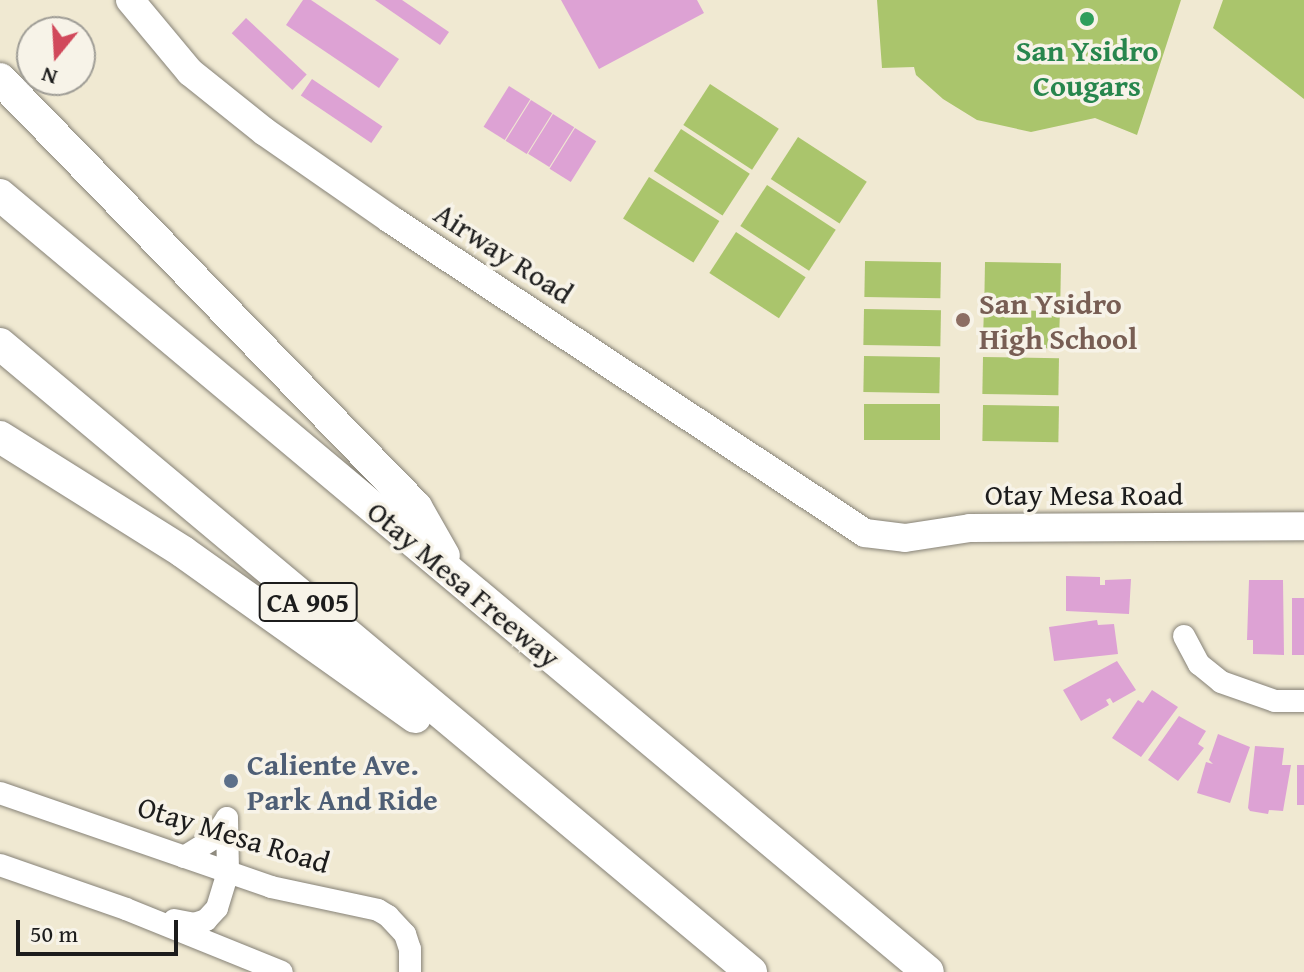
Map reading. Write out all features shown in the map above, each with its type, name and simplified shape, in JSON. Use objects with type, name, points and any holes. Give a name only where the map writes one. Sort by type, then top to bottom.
[{"type":"highway","points":[[0,79],[416,507],[456,576]]},
{"type":"highway","name":"Otay Mesa Freeway","points":[[0,195],[928,972]]},
{"type":"highway","name":"CA 905","points":[[0,344],[751,972]]},
{"type":"highway","points":[[0,437],[183,552],[616,860]]},
{"type":"main road","name":"Airway Road","points":[[130,0],[190,72],[265,132],[390,219],[865,533]]},
{"type":"main road","name":"Otay Mesa Road","points":[[865,533],[905,538],[970,528],[1304,526]]},
{"type":"street","points":[[1184,636],[1199,664],[1221,682],[1275,701],[1304,701]]},
{"type":"street","name":"Otay Mesa Road","points":[[0,793],[271,887],[354,903],[388,916],[405,934],[410,949],[410,972]]},
{"type":"street","points":[[126,909],[194,924],[206,920],[224,893],[228,872],[227,818],[213,839],[184,857]]},
{"type":"street","points":[[0,865],[126,909],[282,972]]},
{"type":"green space","points":[[877,0],[1181,0],[1137,135],[1095,118],[1031,132],[977,120],[943,99],[916,75],[914,67],[882,68]]},
{"type":"green space","points":[[1223,0],[1304,0],[1304,99],[1213,28]]},
{"type":"green space","points":[[710,84],[779,129],[752,170],[683,125]]},
{"type":"green space","points":[[681,129],[750,174],[723,216],[654,171]]},
{"type":"green space","points":[[798,137],[867,182],[840,224],[771,179]]},
{"type":"green space","points":[[649,177],[719,221],[693,263],[623,219]]},
{"type":"green space","points":[[767,185],[836,230],[809,271],[740,226]]},
{"type":"green space","points":[[736,232],[806,277],[779,318],[709,273]]},
{"type":"green space","points":[[865,261],[941,262],[940,298],[864,297]]},
{"type":"green space","points":[[985,262],[1061,263],[1060,299],[984,298]]},
{"type":"green space","points":[[864,309],[941,310],[940,346],[863,345]]},
{"type":"green space","points":[[984,309],[1060,312],[1059,349],[983,346]]},
{"type":"green space","points":[[864,356],[940,357],[939,393],[863,392]]},
{"type":"green space","points":[[983,357],[1059,358],[1058,395],[982,394]]},
{"type":"green space","points":[[864,404],[940,404],[940,440],[864,440]]},
{"type":"green space","points":[[983,405],[1059,406],[1058,442],[982,441]]},
{"type":"building","points":[[303,0],[311,0],[399,59],[379,88],[286,25]]},
{"type":"building","points":[[375,0],[402,0],[449,32],[440,45]]},
{"type":"building","points":[[561,0],[697,0],[704,13],[599,69]]},
{"type":"building","points":[[246,18],[307,75],[292,90],[232,33]]},
{"type":"building","points":[[312,79],[382,127],[371,143],[301,96]]},
{"type":"building","points":[[509,86],[530,99],[505,140],[484,127]]},
{"type":"building","points":[[531,100],[552,113],[527,154],[506,141]]},
{"type":"building","points":[[553,114],[574,127],[549,167],[528,154]]},
{"type":"building","points":[[575,128],[596,141],[571,182],[550,169]]},
{"type":"building","points":[[1066,576],[1100,577],[1100,585],[1105,585],[1105,580],[1131,579],[1129,614],[1066,611]]},
{"type":"building","points":[[1249,580],[1283,580],[1284,655],[1253,654],[1253,640],[1247,640]]},
{"type":"building","points":[[1292,598],[1304,598],[1304,655],[1292,655]]},
{"type":"building","points":[[1097,620],[1098,625],[1114,624],[1118,654],[1054,661],[1049,627]]},
{"type":"building","points":[[1117,661],[1136,690],[1113,703],[1110,698],[1106,700],[1109,705],[1081,721],[1063,690]]},
{"type":"building","points":[[1152,690],[1178,707],[1141,757],[1112,738],[1138,700],[1143,703]]},
{"type":"building","points":[[1179,716],[1206,731],[1198,744],[1204,748],[1178,781],[1148,760]]},
{"type":"building","points":[[1218,734],[1250,747],[1230,803],[1197,793],[1206,762],[1213,764],[1209,760]]},
{"type":"building","points":[[1255,746],[1284,748],[1282,765],[1291,765],[1283,811],[1269,810],[1268,814],[1248,808]]},
{"type":"building","points":[[1297,765],[1304,765],[1304,805],[1297,805]]},
{"type":"place","name":"San Ysidro Cougars","points":[[1087,19]]},
{"type":"place","name":"San Ysidro High School","points":[[963,320]]},
{"type":"place","name":"Caliente Ave. Park And Ride","points":[[231,781]]}]
